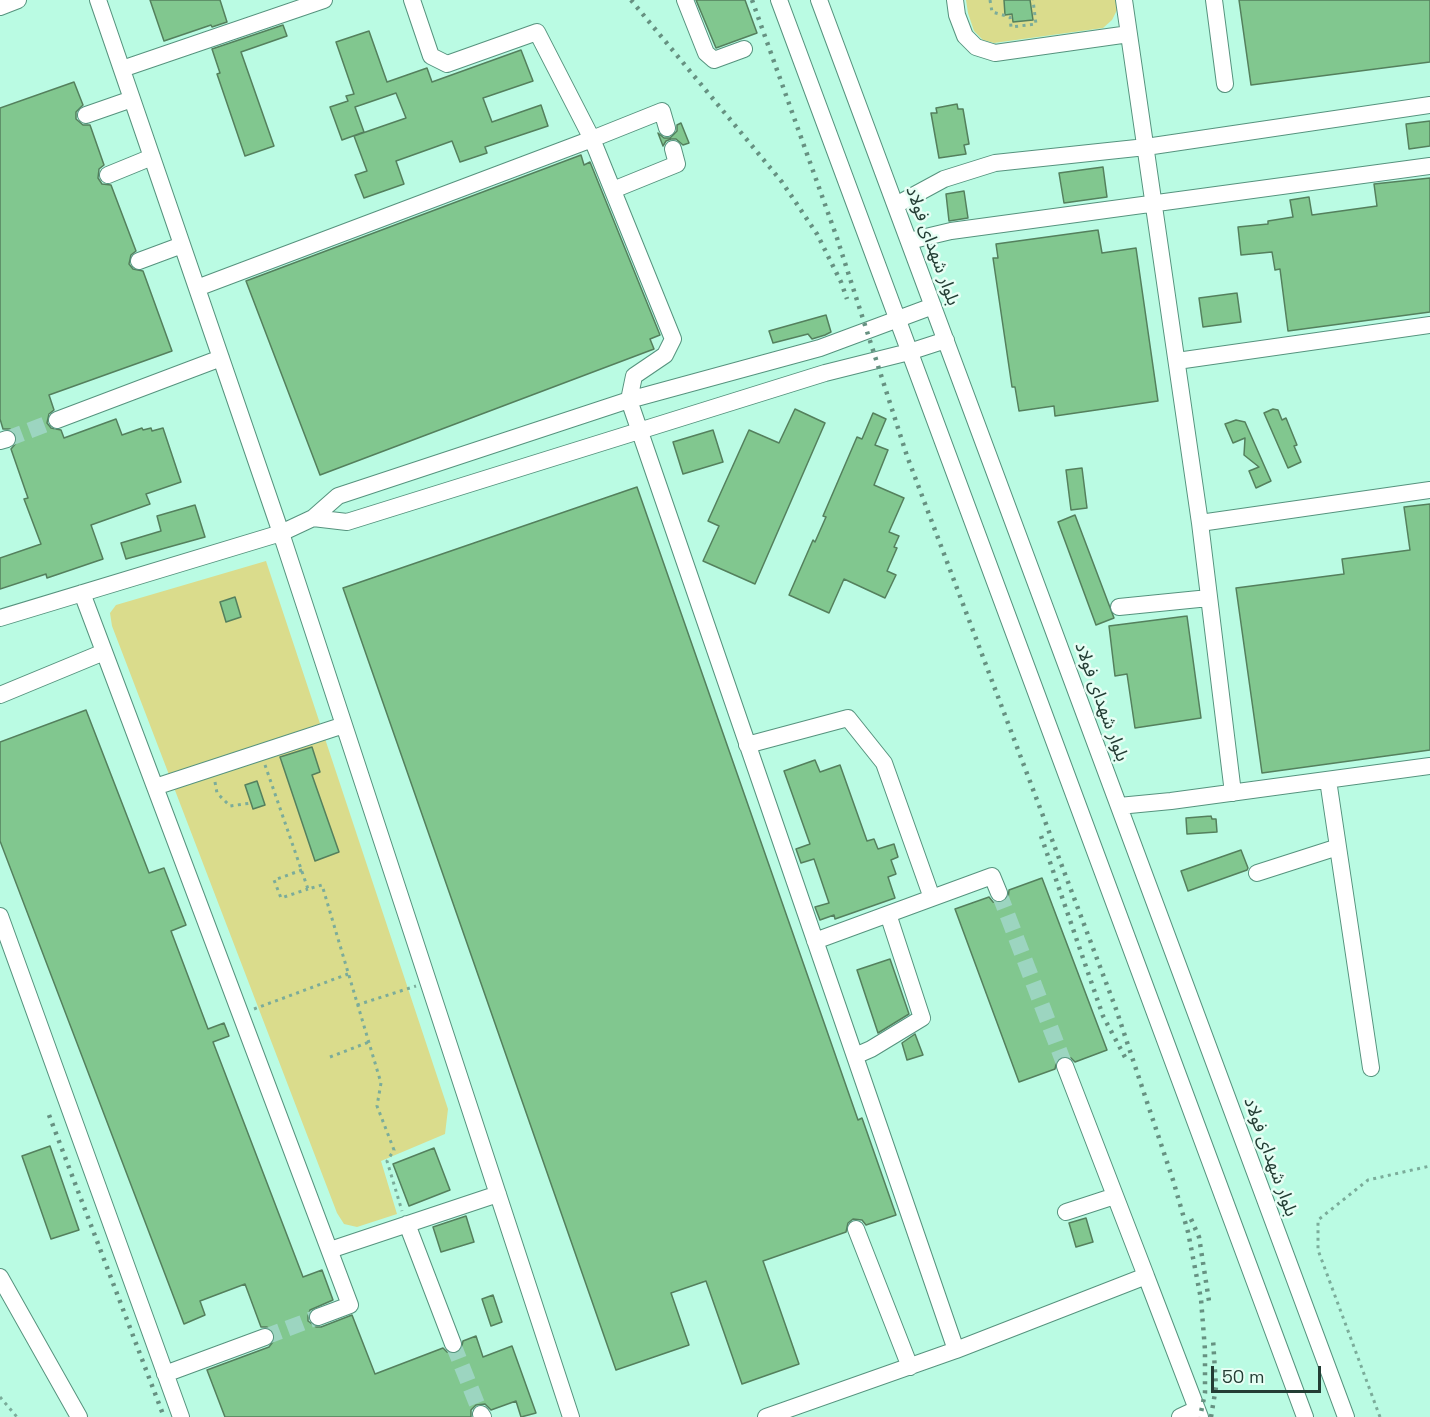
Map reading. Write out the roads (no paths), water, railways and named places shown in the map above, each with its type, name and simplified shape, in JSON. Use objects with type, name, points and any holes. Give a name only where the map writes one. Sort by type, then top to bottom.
[{"type":"street","points":[[0,7],[18,0]]},
{"type":"street","points":[[98,0],[281,532],[571,1417]]},
{"type":"street","points":[[122,69],[324,0]]},
{"type":"street","points":[[412,0],[431,56],[447,64],[537,32],[592,139],[613,190],[673,339],[665,355],[634,376],[629,400],[956,1350]]},
{"type":"street","points":[[686,0],[705,53],[714,60],[744,49]]},
{"type":"street","points":[[778,0],[1305,1417]]},
{"type":"street","name":"بلوار شهدای فولاد","points":[[819,0],[1346,1417]]},
{"type":"street","points":[[955,0],[957,15],[965,36],[976,48],[995,53],[1129,34]]},
{"type":"street","points":[[1124,0],[1200,523],[1233,793]]},
{"type":"street","points":[[1214,0],[1225,84]]},
{"type":"street","points":[[86,116],[132,99]]},
{"type":"street","points":[[896,205],[944,179],[995,163],[1146,147],[1430,105]]},
{"type":"street","points":[[197,288],[662,111],[667,128]]},
{"type":"street","points":[[613,190],[677,164],[673,149]]},
{"type":"street","points":[[108,175],[152,158]]},
{"type":"street","points":[[909,241],[951,231],[1430,166]]},
{"type":"street","points":[[139,261],[182,245]]},
{"type":"street","points":[[0,618],[281,532],[313,518],[338,496],[629,400],[820,348],[933,306]]},
{"type":"street","points":[[1177,361],[1430,325]]},
{"type":"street","points":[[313,518],[347,522],[825,373],[909,352],[946,340]]},
{"type":"street","points":[[57,420],[221,358]]},
{"type":"street","points":[[1200,523],[1430,490]]},
{"type":"street","points":[[82,593],[350,1305],[318,1317]]},
{"type":"street","points":[[1119,607],[1209,598]]},
{"type":"street","points":[[0,695],[104,652]]},
{"type":"street","points":[[747,745],[848,718],[884,763],[932,898]]},
{"type":"street","points":[[155,787],[344,724]]},
{"type":"street","points":[[1119,806],[1430,766]]},
{"type":"street","points":[[1328,780],[1371,1068]]},
{"type":"street","points":[[1257,873],[1338,847]]},
{"type":"street","points":[[815,941],[992,876],[999,893]]},
{"type":"street","points":[[855,1056],[871,1049],[922,1018],[888,914]]},
{"type":"street","points":[[0,916],[181,1417]]},
{"type":"street","points":[[1065,1066],[1198,1413],[1180,1417]]},
{"type":"street","points":[[330,1250],[498,1194]]},
{"type":"street","points":[[1066,1212],[1115,1196]]},
{"type":"street","points":[[407,1224],[453,1344]]},
{"type":"street","points":[[856,1229],[910,1366]]},
{"type":"street","points":[[766,1417],[956,1350],[1146,1276]]},
{"type":"street","points":[[0,1277],[79,1417]]},
{"type":"street","points":[[165,1374],[265,1337]]},
{"type":"tunnel","points":[[7,439],[57,420]]},
{"type":"tunnel","points":[[999,893],[1065,1066]]},
{"type":"tunnel","points":[[265,1337],[318,1317]]},
{"type":"tunnel","points":[[453,1344],[481,1414]]},
{"type":"railway","points":[[631,0],[782,182],[817,234],[847,299]]},
{"type":"railway","points":[[752,0],[837,238],[907,456],[1116,1009],[1173,1180],[1188,1232],[1201,1299],[1205,1350],[1205,1393],[1200,1417]]},
{"type":"railway","points":[[1041,836],[1103,1016],[1126,1059]]},
{"type":"railway","points":[[49,1115],[164,1417]]},
{"type":"railway","points":[[1191,1219],[1199,1237],[1209,1301]]},
{"type":"railway","points":[[1211,1417],[1216,1387],[1213,1339]]}]
